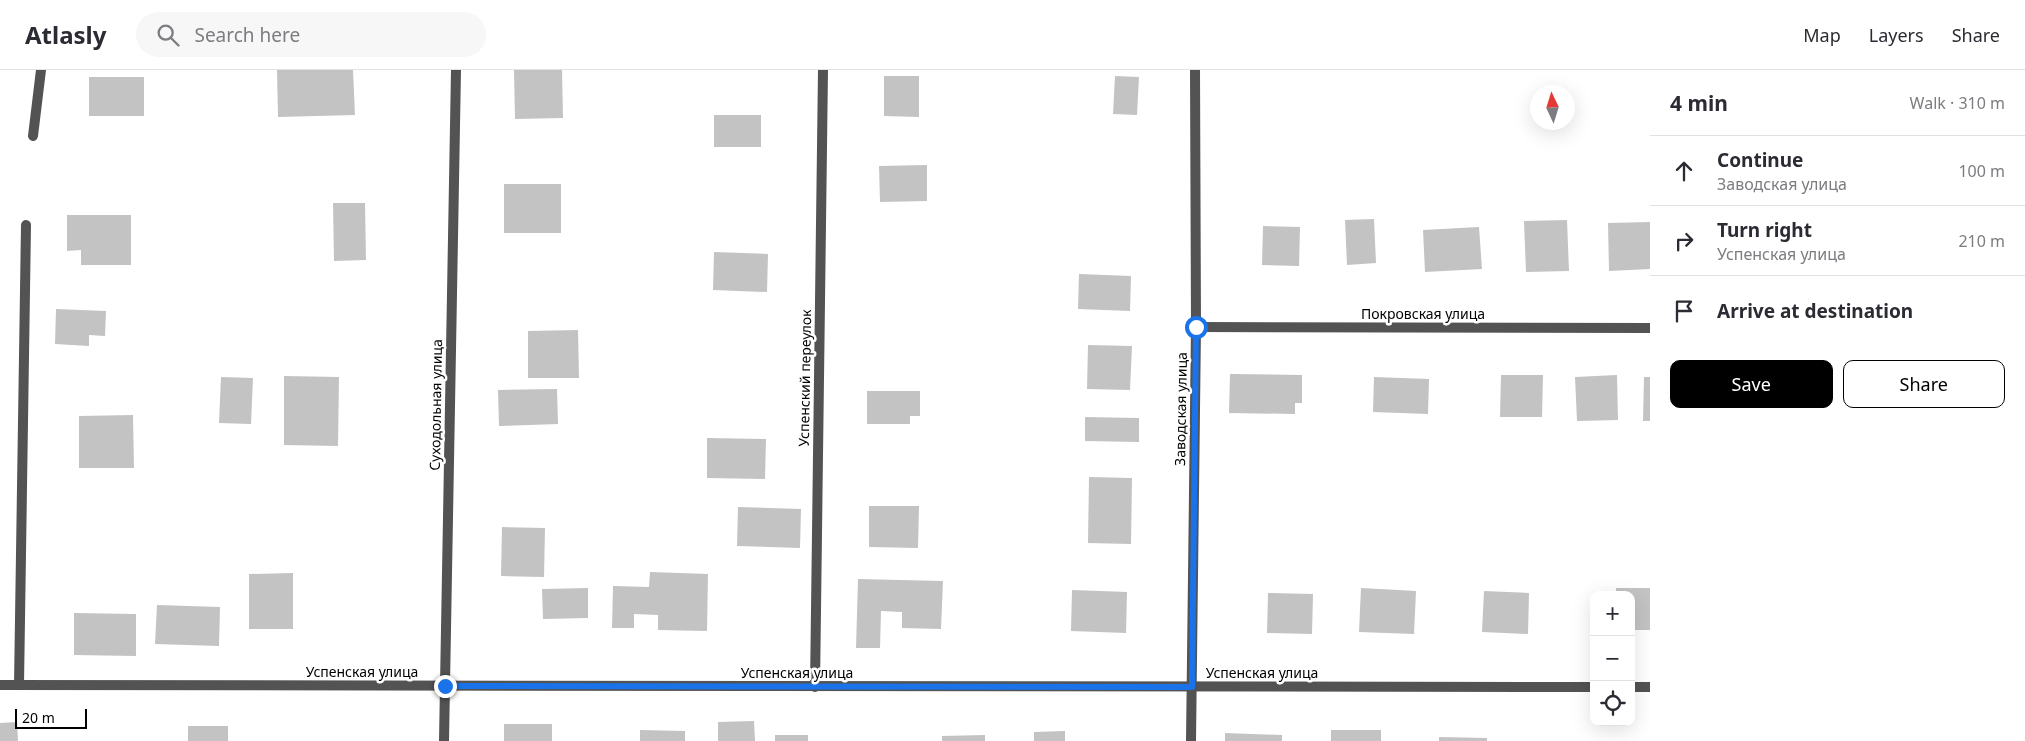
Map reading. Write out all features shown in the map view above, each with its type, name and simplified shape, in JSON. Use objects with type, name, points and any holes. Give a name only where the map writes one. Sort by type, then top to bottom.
[{"type":"street","points":[[33,136],[42,70]]},
{"type":"street","name":"Суходольная улица","points":[[444,741],[456,70]]},
{"type":"street","name":"Успенский переулок","points":[[815,687],[823,70]]},
{"type":"street","name":"Заводская улица","points":[[1191,741],[1196,327],[1194,70]]},
{"type":"street","points":[[18,686],[26,225]]},
{"type":"street","name":"Покровская улица","points":[[1196,327],[1650,328]]},
{"type":"street","name":"Успенская улица","points":[[0,685],[1590,687]]},
{"type":"street","points":[[1635,687],[1650,686]]},
{"type":"building","points":[[277,70],[353,70],[355,115],[278,117]]},
{"type":"building","points":[[514,70],[562,70],[563,118],[515,119]]},
{"type":"building","points":[[884,76],[919,76],[919,117],[884,116]]},
{"type":"building","points":[[1115,76],[1139,77],[1137,115],[1113,114]]},
{"type":"building","points":[[89,77],[144,77],[144,116],[89,116]]},
{"type":"building","points":[[714,115],[761,115],[761,147],[714,147]]},
{"type":"building","points":[[927,165],[927,201],[880,202],[879,166]]},
{"type":"building","points":[[504,184],[561,184],[561,233],[504,233]]},
{"type":"building","points":[[333,203],[365,203],[366,260],[334,261]]},
{"type":"building","points":[[67,215],[131,215],[131,265],[81,265],[81,250],[67,251]]},
{"type":"building","points":[[1374,219],[1376,263],[1347,265],[1345,220]]},
{"type":"building","points":[[1567,220],[1569,271],[1526,272],[1524,221]]},
{"type":"building","points":[[1650,222],[1650,269],[1609,271],[1608,223]]},
{"type":"building","points":[[1263,226],[1300,227],[1299,266],[1262,265]]},
{"type":"building","points":[[1479,227],[1482,269],[1425,272],[1423,230]]},
{"type":"building","points":[[714,252],[768,254],[767,292],[713,290]]},
{"type":"building","points":[[1079,274],[1131,276],[1130,311],[1078,309]]},
{"type":"building","points":[[56,309],[106,311],[105,336],[89,335],[89,346],[55,344]]},
{"type":"building","points":[[578,330],[579,378],[528,378],[528,331]]},
{"type":"building","points":[[1088,345],[1132,346],[1130,390],[1087,389]]},
{"type":"building","points":[[1230,374],[1302,375],[1302,403],[1295,403],[1295,414],[1229,413]]},
{"type":"building","points":[[1501,375],[1543,375],[1542,417],[1500,417]]},
{"type":"building","points":[[1617,375],[1618,420],[1577,421],[1575,377]]},
{"type":"building","points":[[284,376],[339,377],[338,446],[284,445]]},
{"type":"building","points":[[221,377],[253,378],[251,424],[219,423]]},
{"type":"building","points":[[1374,377],[1429,379],[1428,414],[1373,412]]},
{"type":"building","points":[[1644,377],[1650,377],[1650,421],[1643,421]]},
{"type":"building","points":[[557,389],[558,424],[499,426],[498,390]]},
{"type":"building","points":[[867,391],[920,391],[920,416],[910,416],[910,424],[867,424]]},
{"type":"building","points":[[133,415],[134,468],[79,468],[79,416]]},
{"type":"building","points":[[1085,417],[1139,418],[1139,442],[1085,441]]},
{"type":"building","points":[[707,438],[766,439],[765,479],[707,478]]},
{"type":"building","points":[[1089,477],[1132,478],[1131,544],[1088,543]]},
{"type":"building","points":[[869,506],[919,506],[918,548],[869,547]]},
{"type":"building","points":[[738,507],[801,509],[800,548],[737,546]]},
{"type":"building","points":[[502,527],[545,528],[544,577],[501,576]]},
{"type":"building","points":[[650,572],[708,574],[707,631],[658,630],[658,615],[634,614],[634,628],[612,628],[613,586],[649,587]]},
{"type":"building","points":[[293,573],[293,629],[249,629],[249,574]]},
{"type":"building","points":[[858,579],[943,581],[941,629],[902,628],[902,612],[881,611],[880,648],[856,648]]},
{"type":"building","points":[[588,588],[588,618],[543,619],[542,589]]},
{"type":"building","points":[[1361,588],[1416,591],[1414,634],[1359,632]]},
{"type":"building","points":[[1616,588],[1650,588],[1650,630],[1635,630],[1635,591],[1616,591]]},
{"type":"building","points":[[1072,590],[1127,592],[1126,633],[1071,631]]},
{"type":"building","points":[[1484,591],[1529,593],[1528,634],[1482,632]]},
{"type":"building","points":[[1268,593],[1313,594],[1312,634],[1267,633]]},
{"type":"building","points":[[157,605],[220,607],[219,646],[155,644]]},
{"type":"building","points":[[74,613],[136,614],[136,656],[74,655]]},
{"type":"building","points":[[754,721],[755,741],[718,741],[718,722]]},
{"type":"building","points":[[17,722],[18,741],[0,741],[0,723]]},
{"type":"building","points":[[504,724],[552,724],[552,741],[504,741]]},
{"type":"building","points":[[188,726],[228,726],[228,741],[188,741]]},
{"type":"building","points":[[640,730],[685,731],[685,741],[640,741]]},
{"type":"building","points":[[1331,730],[1381,730],[1381,741],[1331,741]]},
{"type":"building","points":[[1065,731],[1065,741],[1034,741],[1034,732]]},
{"type":"building","points":[[1225,733],[1282,735],[1282,741],[1225,741]]},
{"type":"building","points":[[775,735],[808,735],[808,741],[775,741]]},
{"type":"building","points":[[985,735],[985,741],[942,741],[942,736]]},
{"type":"building","points":[[1439,737],[1487,738],[1487,741],[1439,741]]},
{"type":"route","points":[[445,686],[1192,687],[1196,327]]}]
